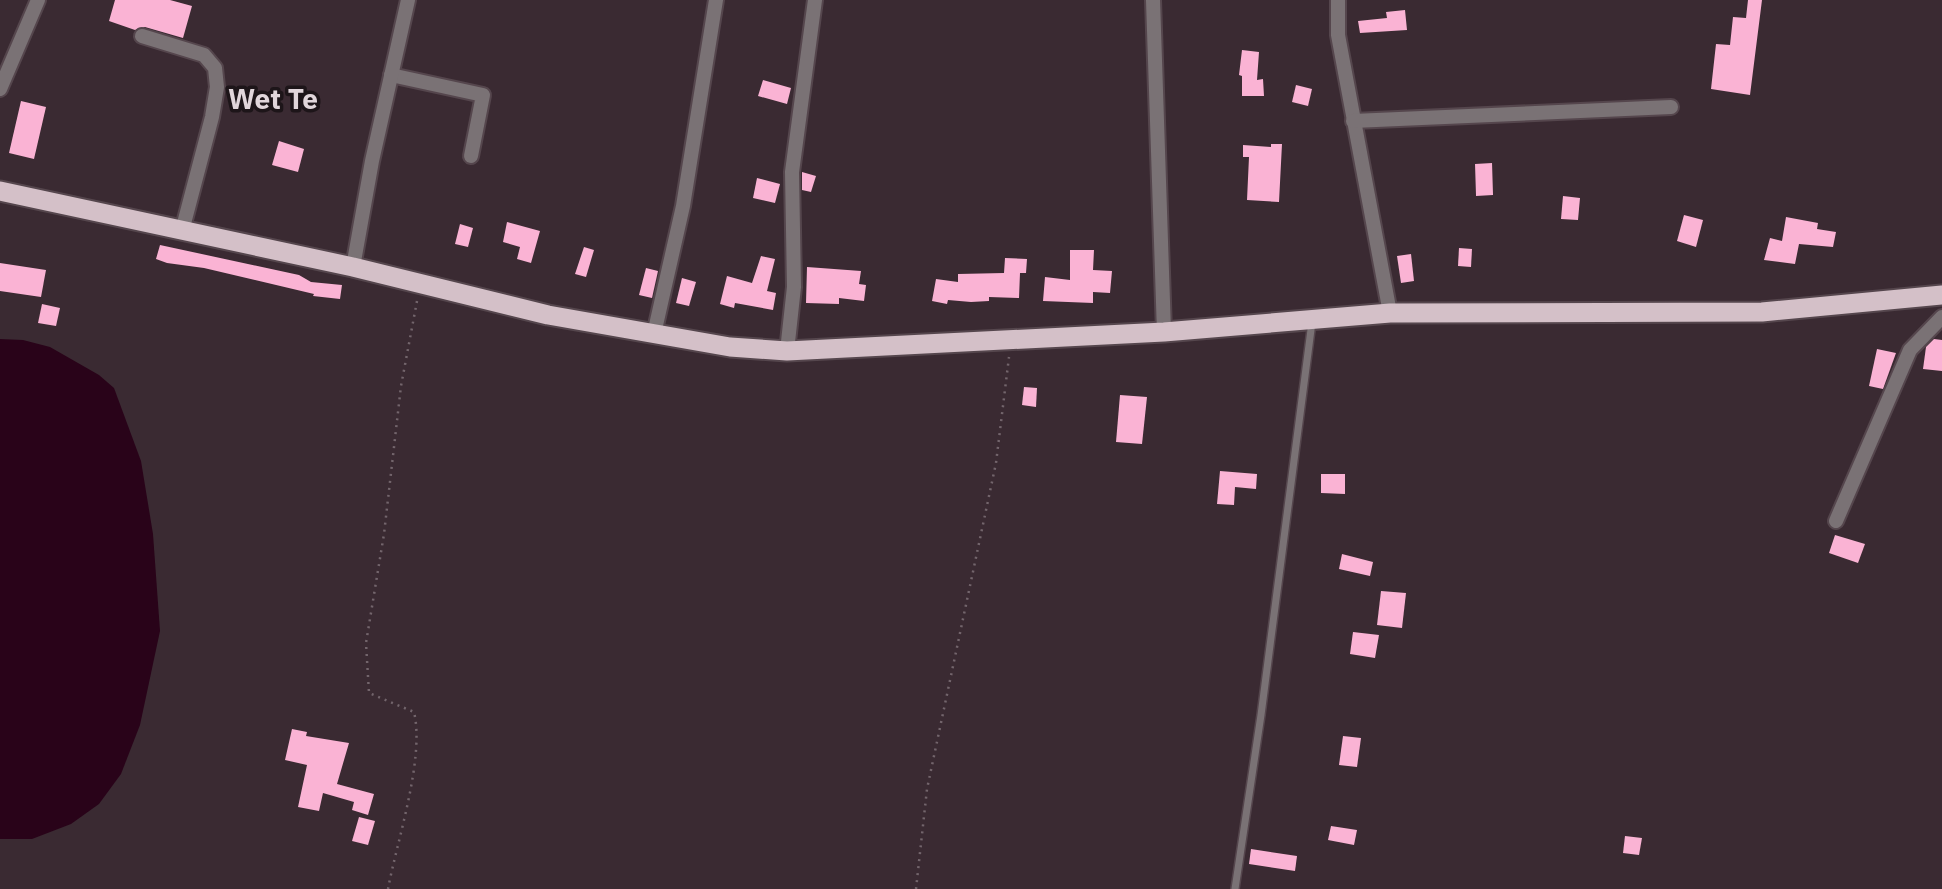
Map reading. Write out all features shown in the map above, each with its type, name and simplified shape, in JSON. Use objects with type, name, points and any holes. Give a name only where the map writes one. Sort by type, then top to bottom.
[{"type":"highway","points":[[0,191],[353,267],[548,315],[730,347],[788,351],[1164,332],[1390,313],[1762,312],[1942,295]]},
{"type":"street","points":[[0,89],[37,0]]},
{"type":"street","points":[[353,267],[408,0]]},
{"type":"street","points":[[654,334],[683,205],[716,0]]},
{"type":"street","points":[[788,351],[794,287],[792,172],[815,0]]},
{"type":"street","points":[[1153,0],[1164,332]]},
{"type":"street","points":[[1338,0],[1338,35],[1390,313]]},
{"type":"street","points":[[142,36],[204,55],[215,68],[217,86],[212,117],[182,231]]},
{"type":"street","points":[[391,75],[483,95],[471,156]]},
{"type":"street","points":[[1353,121],[1671,107]]},
{"type":"street","points":[[1836,521],[1910,350],[1942,317]]},
{"type":"lane","points":[[1235,889],[1261,715],[1312,318]]},
{"type":"path","points":[[388,889],[412,774],[417,724],[414,712],[369,693],[366,643],[384,534],[401,386],[421,284]]},
{"type":"path","points":[[916,889],[927,789],[996,463],[1011,340]]},
{"type":"shaded area","points":[[0,339],[23,340],[50,347],[99,375],[114,388],[141,461],[153,534],[160,631],[140,725],[121,774],[99,804],[71,824],[32,839],[0,839]]},
{"type":"building","points":[[115,0],[170,0],[192,6],[183,38],[145,27],[135,30],[109,21]]},
{"type":"building","points":[[1748,0],[1762,0],[1750,95],[1711,89],[1716,44],[1730,45],[1733,17],[1746,18]]},
{"type":"building","points":[[1405,10],[1407,30],[1360,33],[1358,21],[1387,18],[1386,12]]},
{"type":"building","points":[[1242,50],[1259,52],[1257,80],[1263,79],[1264,96],[1242,96],[1242,76],[1239,75]]},
{"type":"building","points":[[763,80],[791,88],[787,104],[758,96]]},
{"type":"building","points":[[1296,85],[1312,89],[1308,106],[1292,102]]},
{"type":"building","points":[[21,101],[46,107],[34,159],[9,153]]},
{"type":"building","points":[[279,141],[304,149],[298,172],[272,165]]},
{"type":"building","points":[[1271,144],[1282,144],[1279,202],[1247,200],[1249,157],[1243,157],[1243,145],[1271,147]]},
{"type":"building","points":[[1492,163],[1493,195],[1476,196],[1475,164]]},
{"type":"building","points":[[802,172],[816,176],[811,192],[802,190]]},
{"type":"building","points":[[757,178],[780,184],[775,203],[753,198]]},
{"type":"building","points":[[1563,196],[1580,198],[1578,220],[1561,219]]},
{"type":"building","points":[[1684,215],[1703,220],[1696,247],[1677,241]]},
{"type":"building","points":[[1786,217],[1818,223],[1817,229],[1836,232],[1833,247],[1799,244],[1795,264],[1764,260],[1770,238],[1782,241]]},
{"type":"building","points":[[507,222],[540,231],[531,263],[517,259],[520,247],[503,242]]},
{"type":"building","points":[[460,224],[473,228],[468,247],[455,244]]},
{"type":"building","points":[[160,245],[299,275],[311,282],[342,285],[340,299],[313,296],[314,294],[204,268],[167,263],[156,259]]},
{"type":"building","points":[[584,247],[594,250],[586,277],[575,274]]},
{"type":"building","points":[[1459,248],[1472,249],[1471,267],[1458,266]]},
{"type":"building","points":[[1070,250],[1094,250],[1093,270],[1112,271],[1110,293],[1093,292],[1093,303],[1043,301],[1045,277],[1070,280]]},
{"type":"building","points":[[1411,254],[1414,281],[1401,283],[1397,256]]},
{"type":"building","points":[[761,256],[775,259],[767,291],[776,293],[773,310],[735,303],[734,308],[720,304],[727,276],[752,283]]},
{"type":"building","points":[[1005,258],[1027,259],[1026,273],[1020,273],[1019,298],[989,297],[989,301],[971,302],[948,300],[947,304],[932,301],[936,279],[958,282],[958,274],[1004,273]]},
{"type":"building","points":[[0,263],[46,270],[41,297],[0,291]]},
{"type":"building","points":[[807,267],[861,271],[859,284],[866,285],[864,301],[839,298],[839,304],[806,303]]},
{"type":"building","points":[[646,268],[658,271],[652,298],[639,295]]},
{"type":"building","points":[[682,278],[696,282],[689,306],[676,303]]},
{"type":"building","points":[[42,304],[60,308],[56,326],[38,323]]},
{"type":"building","points":[[1934,339],[1942,340],[1942,371],[1923,369],[1926,347]]},
{"type":"building","points":[[1877,349],[1896,353],[1883,389],[1869,386]]},
{"type":"building","points":[[1024,387],[1037,388],[1036,407],[1022,405]]},
{"type":"building","points":[[1120,395],[1147,397],[1142,444],[1116,442]]},
{"type":"building","points":[[1220,471],[1257,474],[1256,489],[1235,487],[1234,505],[1217,504]]},
{"type":"building","points":[[1321,474],[1345,474],[1345,494],[1321,493]]},
{"type":"building","points":[[1835,535],[1865,544],[1858,563],[1829,553]]},
{"type":"building","points":[[1342,554],[1373,562],[1370,576],[1339,569]]},
{"type":"building","points":[[1381,591],[1406,593],[1402,628],[1377,625]]},
{"type":"building","points":[[1353,632],[1379,635],[1375,658],[1350,654]]},
{"type":"building","points":[[292,729],[307,732],[306,736],[349,743],[337,784],[374,794],[368,815],[352,810],[354,802],[323,793],[319,811],[298,807],[307,765],[285,760]]},
{"type":"building","points":[[1343,736],[1361,738],[1357,767],[1339,765]]},
{"type":"building","points":[[359,817],[375,821],[368,845],[352,841]]},
{"type":"building","points":[[1331,826],[1357,830],[1354,845],[1328,840]]},
{"type":"building","points":[[1625,836],[1642,838],[1639,855],[1623,853]]},
{"type":"building","points":[[1251,849],[1297,856],[1295,871],[1249,864]]},
{"type":"district","name":"Wet Te","points":[[273,99]]}]
